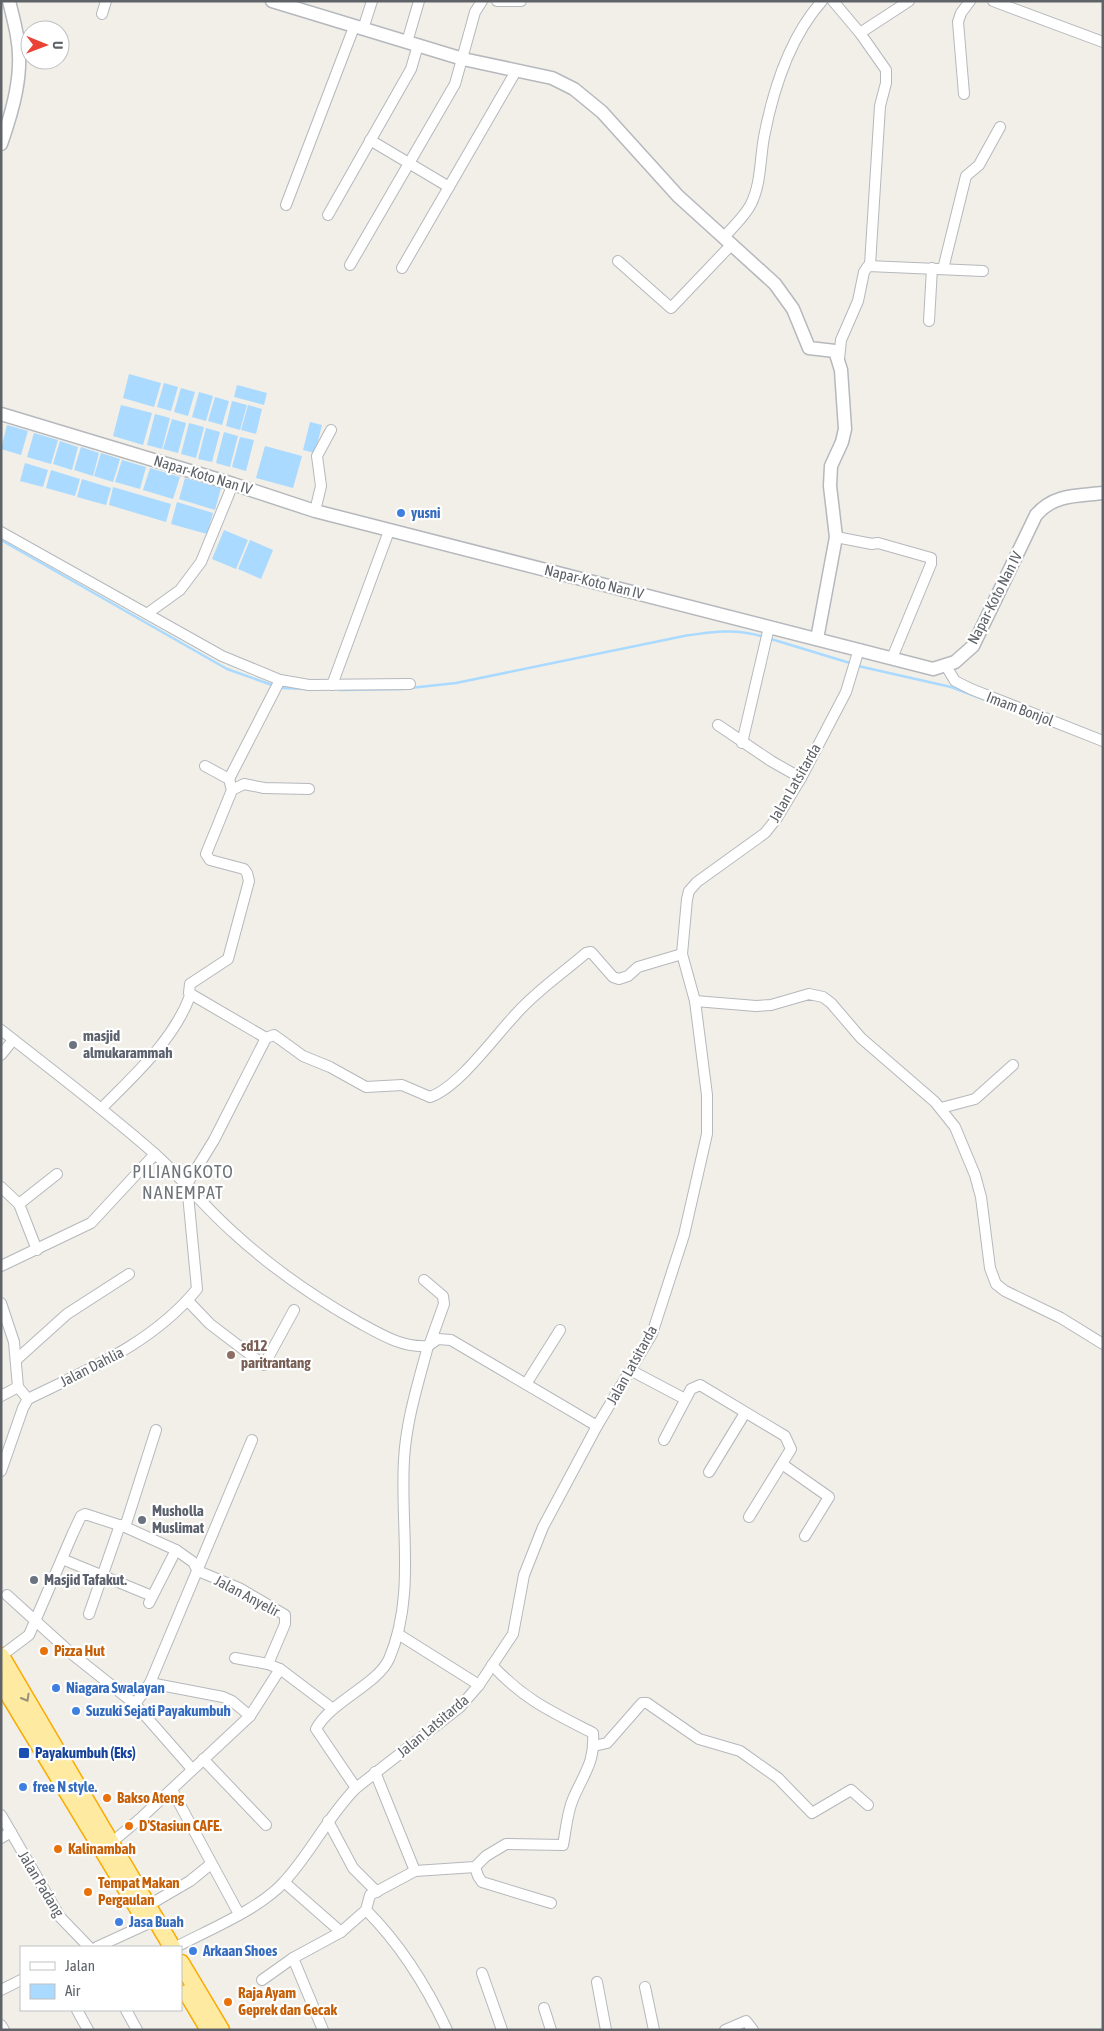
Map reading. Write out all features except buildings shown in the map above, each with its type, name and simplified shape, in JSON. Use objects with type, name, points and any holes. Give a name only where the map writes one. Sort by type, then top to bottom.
[{"type":"highway","points":[[1,1656],[159,1946]]},
{"type":"highway","points":[[1,1682],[88,1817],[111,1843],[171,1946]]},
{"type":"highway","points":[[182,1965],[222,2030]]},
{"type":"highway","points":[[182,1985],[209,2030]]},
{"type":"street","points":[[1,144],[15,98],[18,77],[17,36],[9,1]]},
{"type":"street","points":[[102,14],[106,1]]},
{"type":"street","points":[[272,1],[463,59],[552,78],[582,94],[602,112],[678,196],[775,284],[793,309],[806,345],[813,349],[838,356]]},
{"type":"street","points":[[286,205],[372,1]]},
{"type":"street","points":[[328,215],[411,69],[419,1]]},
{"type":"street","points":[[350,265],[455,84],[475,12],[482,1]]},
{"type":"street","points":[[497,1],[521,1]]},
{"type":"street","points":[[618,261],[671,308],[728,240],[753,200],[764,136],[784,68],[801,30],[822,1]]},
{"type":"street","points":[[817,639],[836,537],[830,470],[843,436],[838,356],[842,335],[858,301],[864,272],[870,265],[880,106],[887,76],[886,70],[860,33],[833,1]]},
{"type":"street","points":[[860,33],[909,1]]},
{"type":"street","points":[[964,94],[958,22],[960,13],[970,1]]},
{"type":"street","points":[[993,1],[1103,42]]},
{"type":"street","points":[[402,268],[516,71]]},
{"type":"street","points":[[943,269],[966,176],[979,165],[1000,127]]},
{"type":"street","points":[[370,140],[449,187]]},
{"type":"street","points":[[870,265],[983,270]]},
{"type":"street","points":[[929,321],[932,268]]},
{"type":"street","name":"Napar-Koto Nan IV","points":[[1,414],[233,484],[315,511],[933,668],[946,666],[973,646],[1036,514],[1055,499],[1103,493]]},
{"type":"street","points":[[315,511],[321,486],[317,456],[331,430]]},
{"type":"street","points":[[148,613],[180,590],[201,562],[233,484]]},
{"type":"street","points":[[332,685],[389,531]]},
{"type":"street","points":[[1,532],[222,656],[278,685],[410,684]]},
{"type":"street","points":[[836,537],[872,544],[878,543],[931,558],[932,562],[892,658]]},
{"type":"street","points":[[742,743],[769,627]]},
{"type":"street","name":"Jalan Latsitarda","points":[[178,1946],[239,1914],[284,1882],[328,1821],[356,1788],[460,1707],[479,1685],[516,1626],[524,1575],[543,1527],[597,1426],[632,1371],[652,1334],[684,1235],[707,1134],[707,1095],[695,1000],[676,956],[689,891],[697,882],[764,833],[785,807],[846,692],[859,649]]},
{"type":"street","name":"Imam Bonjol","points":[[946,666],[955,681],[971,689],[1103,741]]},
{"type":"street","points":[[228,779],[278,685]]},
{"type":"street","points":[[718,725],[742,743],[801,778]]},
{"type":"street","points":[[205,766],[228,779],[232,790]]},
{"type":"street","points":[[102,1108],[162,1046],[182,1017],[190,996],[188,989],[190,984],[224,963],[230,955],[249,881],[244,869],[210,860],[206,854],[232,790],[244,784],[264,788],[309,790]]},
{"type":"street","points":[[187,1184],[214,1140],[266,1038],[274,1035],[303,1056],[330,1067],[366,1087],[402,1085],[430,1097],[472,1063],[517,1012],[586,953],[591,952],[613,977],[619,978],[628,976],[638,967],[676,956]]},
{"type":"street","points":[[695,1000],[756,1006],[771,1004],[800,995],[823,997],[841,1013],[861,1038],[941,1108],[955,1127],[975,1175],[985,1215],[989,1262],[994,1280],[1005,1291],[1061,1318],[1103,1344]]},
{"type":"street","points":[[190,996],[266,1038]]},
{"type":"street","points":[[1,1030],[102,1108],[187,1184],[235,1234],[312,1294],[389,1338],[412,1346],[429,1345],[442,1338],[451,1340],[597,1426]]},
{"type":"street","points":[[1,1055],[13,1040]]},
{"type":"street","points":[[941,1108],[975,1099],[1013,1065]]},
{"type":"street","points":[[1,1266],[91,1223],[155,1154]]},
{"type":"street","points":[[19,1204],[56,1174]]},
{"type":"street","name":"Jalan Dahlia","points":[[28,1399],[108,1361],[128,1348],[188,1301],[197,1289],[197,1272],[187,1184]]},
{"type":"street","points":[[2,1191],[19,1204],[37,1250]]},
{"type":"street","points":[[16,1360],[67,1314],[129,1274]]},
{"type":"street","points":[[356,1788],[316,1731],[318,1725],[333,1708],[385,1666],[398,1634],[405,1585],[406,1444],[408,1419],[429,1345],[444,1304],[443,1296],[424,1280]]},
{"type":"street","points":[[188,1301],[210,1324],[264,1365],[294,1310]]},
{"type":"street","points":[[1,1303],[14,1342],[18,1387],[28,1399],[23,1408],[1,1471]]},
{"type":"street","points":[[526,1384],[560,1330]]},
{"type":"street","points":[[632,1371],[685,1399]]},
{"type":"street","points":[[664,1440],[691,1389],[700,1385],[785,1436],[791,1449],[748,1517]]},
{"type":"street","points":[[1,1396],[18,1387]]},
{"type":"street","points":[[709,1472],[745,1413]]},
{"type":"street","points":[[89,1614],[123,1526],[156,1430]]},
{"type":"street","points":[[135,1704],[150,1683],[252,1440]]},
{"type":"street","points":[[782,1464],[829,1497],[805,1536]]},
{"type":"street","name":"Jalan Anyelir","points":[[1,1656],[29,1635],[81,1516],[89,1515],[123,1526],[176,1550],[192,1562],[198,1571],[239,1588],[285,1615],[285,1624],[268,1664]]},
{"type":"street","points":[[62,1559],[103,1576],[150,1600],[176,1550]]},
{"type":"street","points":[[7,1595],[72,1654],[135,1704],[192,1769]]},
{"type":"street","points":[[398,1634],[479,1685]]},
{"type":"street","points":[[235,1658],[268,1664],[280,1670],[333,1708]]},
{"type":"street","points":[[262,1980],[292,1958],[341,1932],[366,1910],[370,1895],[415,1871],[475,1867],[486,1856],[506,1844],[563,1845],[572,1800],[592,1762],[593,1733],[536,1704],[511,1686],[492,1665]]},
{"type":"street","points":[[111,1843],[172,1790],[250,1716],[280,1670]]},
{"type":"street","points":[[150,1683],[223,1697],[232,1701],[250,1716]]},
{"type":"street","points":[[594,1746],[607,1742],[642,1703],[647,1703],[699,1739],[740,1751],[778,1778],[812,1812],[851,1790],[868,1805]]},
{"type":"street","points":[[203,1759],[266,1825]]},
{"type":"street","points":[[375,1772],[415,1871]]},
{"type":"street","points":[[172,1790],[239,1914]]},
{"type":"street","name":"Jalan Padang","points":[[1,1815],[60,1918],[88,1946]]},
{"type":"street","points":[[328,1821],[352,1868],[377,1892]]},
{"type":"street","points":[[1,1838],[11,1832]]},
{"type":"street","points":[[149,1905],[190,1881],[211,1864]]},
{"type":"street","points":[[475,1867],[482,1882],[551,1903]]},
{"type":"street","points":[[284,1882],[341,1932]]},
{"type":"street","points":[[366,1910],[390,1934],[423,1982],[447,2030]]},
{"type":"street","points":[[99,1946],[147,1924]]},
{"type":"street","points":[[292,1958],[323,2030]]},
{"type":"street","points":[[482,1973],[502,2030]]},
{"type":"street","points":[[1,1990],[20,1980]]},
{"type":"street","points":[[597,1982],[606,2030]]},
{"type":"street","points":[[645,1986],[654,2030]]},
{"type":"street","points":[[544,2008],[551,2030]]},
{"type":"street","points":[[77,2011],[88,2030]]},
{"type":"street","points":[[127,2011],[137,2030]]},
{"type":"street","points":[[726,2030],[746,2020],[753,2030]]},
{"type":"street","points":[[1,2024],[4,2030]]},
{"type":"water","points":[[129,374],[161,383],[154,407],[123,398]]},
{"type":"water","points":[[164,383],[178,387],[171,411],[157,407]]},
{"type":"water","points":[[237,385],[267,393],[264,405],[234,397]]},
{"type":"water","points":[[181,388],[195,392],[188,416],[174,412]]},
{"type":"water","points":[[199,392],[213,396],[206,421],[192,417]]},
{"type":"water","points":[[215,397],[229,401],[222,425],[208,421]]},
{"type":"water","points":[[232,401],[247,405],[240,430],[226,426]]},
{"type":"water","points":[[121,405],[152,413],[143,445],[113,436]]},
{"type":"water","points":[[248,405],[262,409],[256,434],[241,430]]},
{"type":"water","points":[[155,414],[170,418],[162,449],[147,445]]},
{"type":"water","points":[[172,419],[186,423],[178,453],[163,449]]},
{"type":"water","points":[[310,422],[322,425],[315,453],[303,450]]},
{"type":"water","points":[[189,423],[204,427],[196,458],[181,454]]},
{"type":"water","points":[[7,425],[28,431],[21,455],[1,449]]},
{"type":"water","points":[[206,428],[220,432],[212,462],[198,459]]},
{"type":"water","points":[[224,432],[238,436],[230,467],[216,463]]},
{"type":"water","points":[[34,433],[58,440],[51,464],[27,457]]},
{"type":"water","points":[[240,437],[254,440],[246,471],[232,467]]},
{"type":"water","points":[[60,441],[78,447],[72,470],[53,464]]},
{"type":"water","points":[[265,446],[302,456],[293,488],[256,478]]},
{"type":"water","points":[[81,447],[99,453],[93,476],[74,470]]},
{"type":"water","points":[[101,453],[120,459],[113,482],[94,476]]},
{"type":"water","points":[[122,460],[146,467],[140,489],[115,482]]},
{"type":"water","points":[[25,463],[48,470],[43,487],[20,481]]},
{"type":"water","points":[[150,468],[180,477],[173,499],[143,490]]},
{"type":"water","points":[[51,470],[80,479],[75,496],[46,488]]},
{"type":"water","points":[[185,478],[221,488],[215,510],[179,499]]},
{"type":"water","points":[[82,479],[111,488],[106,505],[77,497]]},
{"type":"water","points":[[113,487],[171,504],[166,522],[109,505]]},
{"type":"water","points":[[177,502],[213,513],[207,534],[171,524]]},
{"type":"water","points":[[224,530],[248,540],[236,569],[212,559]]},
{"type":"water","points":[[250,540],[273,550],[261,579],[238,569]]},
{"type":"waterway","points":[[1,540],[227,669],[275,686]]},
{"type":"waterway","points":[[410,688],[456,683],[684,636],[732,631],[761,636]]},
{"type":"waterway","points":[[771,639],[850,663]]},
{"type":"waterway","points":[[858,666],[951,687],[996,704]]},
{"type":"waterway","points":[[280,688],[307,689]]},
{"type":"waterway","points":[[340,690],[405,689]]},
{"type":"place","name":"yusni","points":[[401,513]]},
{"type":"place","name":"masjid almukarammah","points":[[73,1045]]},
{"type":"place","name":"sd12 paritrantang","points":[[231,1355]]},
{"type":"place","name":"Musholla Muslimat","points":[[142,1520]]},
{"type":"place","name":"Masjid Tafakut.","points":[[34,1580]]},
{"type":"place","name":"Pizza Hut","points":[[44,1651]]},
{"type":"place","name":"Niagara Swalayan","points":[[56,1688]]},
{"type":"place","name":"Suzuki Sejati Payakumbuh","points":[[76,1711]]},
{"type":"place","name":"Payakumbuh (Eks)","points":[[24,1753]]},
{"type":"place","name":"free N style.","points":[[23,1787]]},
{"type":"place","name":"Bakso Ateng","points":[[107,1798]]},
{"type":"place","name":"D'Stasiun CAFE.","points":[[129,1826]]},
{"type":"place","name":"Kalinambah","points":[[58,1849]]},
{"type":"place","name":"Tempat Makan Pergaulan","points":[[88,1892]]},
{"type":"place","name":"Jasa Buah","points":[[119,1922]]},
{"type":"place","name":"Arkaan Shoes","points":[[193,1951]]},
{"type":"place","name":"Raja Ayam Geprek dan Gecak","points":[[228,2002]]},
{"type":"district","name":"PILIANGKOTO NANEMPAT","points":[[183,1182]]}]
